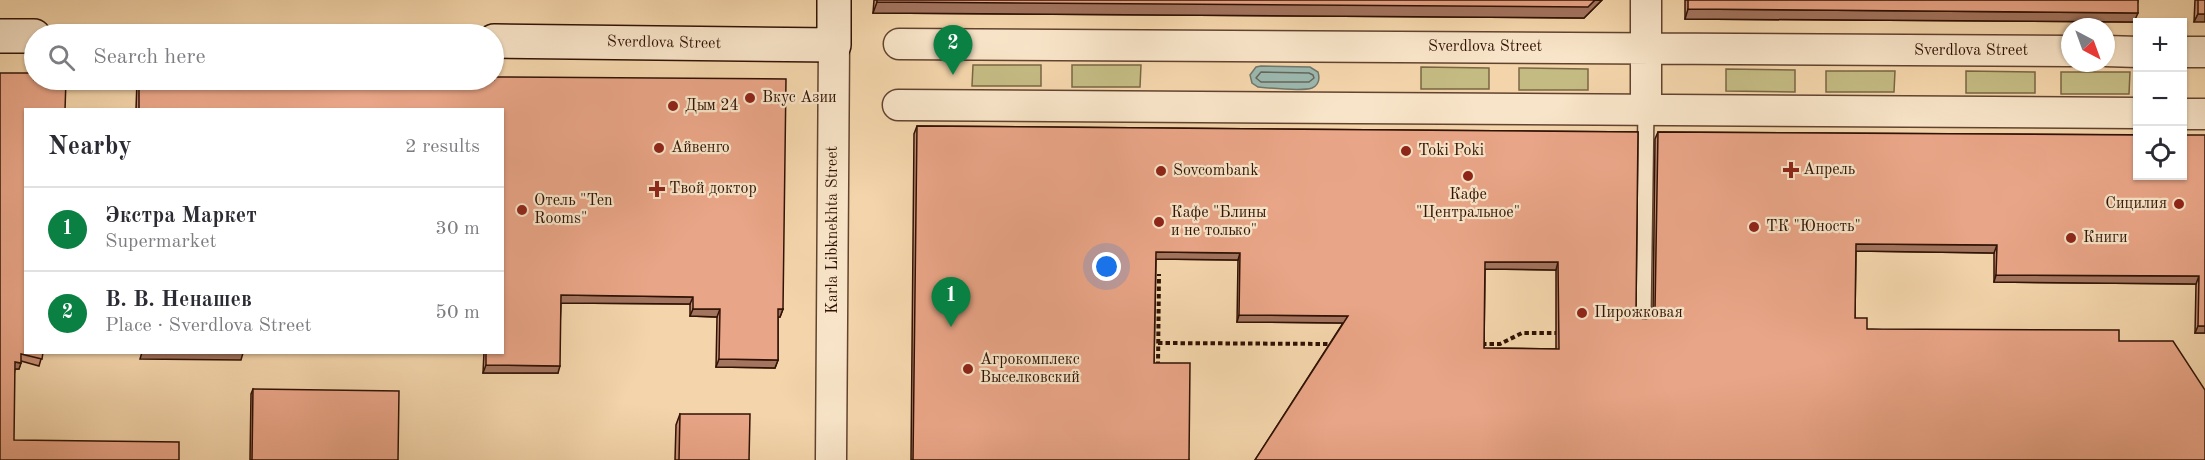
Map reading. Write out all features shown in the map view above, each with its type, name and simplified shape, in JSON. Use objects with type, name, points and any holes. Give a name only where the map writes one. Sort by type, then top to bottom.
[{"type":"street","name":"Karla Libknekhta Street","points":[[831,460],[834,0]]},
{"type":"street","points":[[1646,0],[1646,110]]},
{"type":"street","points":[[0,36],[24,36]]},
{"type":"street","name":"Sverdlova Street","points":[[504,41],[834,45]]},
{"type":"street","name":"Sverdlova Street","points":[[899,44],[2061,51]]},
{"type":"street","points":[[2115,51],[2133,52]]},
{"type":"street","points":[[2187,52],[2205,52]]},
{"type":"street","points":[[898,105],[2133,113]]},
{"type":"street","points":[[2187,114],[2205,114]]},
{"type":"lane","points":[[1643,317],[1646,110]]},
{"type":"path","points":[[1158,366],[1159,274]]},
{"type":"path","points":[[1477,344],[1500,344],[1522,333],[1566,333]]},
{"type":"path","points":[[1158,343],[1338,344]]},
{"type":"shaded area","points":[[973,65],[1041,65],[1041,86],[972,86]]},
{"type":"shaded area","points":[[1072,65],[1141,65],[1140,87],[1072,87]]},
{"type":"shaded area","points":[[1421,67],[1489,68],[1489,89],[1421,89]]},
{"type":"shaded area","points":[[1519,68],[1588,69],[1588,90],[1519,90]]},
{"type":"shaded area","points":[[1726,69],[1795,70],[1795,92],[1726,91]]},
{"type":"shaded area","points":[[1826,71],[1895,71],[1894,92],[1826,92]]},
{"type":"shaded area","points":[[1966,71],[2035,72],[2035,93],[1966,93]]},
{"type":"shaded area","points":[[2061,72],[2130,72],[2129,94],[2061,94]]},
{"type":"water","points":[[1256,67],[1310,67],[1318,72],[1318,82],[1314,87],[1308,89],[1258,87],[1252,83],[1250,75]]},
{"type":"building","points":[[877,0],[1595,0],[1588,7],[877,2]]},
{"type":"building","points":[[1688,0],[2138,0],[2138,13],[1688,9]]},
{"type":"building","points":[[2198,0],[2205,0],[2205,14],[2198,14]]},
{"type":"building","points":[[0,73],[24,73],[24,90],[66,90],[65,108],[24,108],[24,354],[43,354],[42,359],[21,354],[21,363],[15,362],[14,440],[179,442],[179,460],[0,460]]},
{"type":"building","points":[[504,77],[786,79],[783,309],[778,309],[778,360],[719,359],[720,309],[693,309],[693,297],[561,295],[560,366],[486,365],[486,354],[504,354],[504,108],[139,108],[139,90],[504,90]]},
{"type":"building","points":[[917,126],[1638,132],[1636,310],[1640,318],[1646,319],[1654,315],[1655,310],[1658,132],[2133,135],[2133,180],[2187,180],[2187,135],[2205,135],[2205,326],[2198,326],[2199,276],[1996,275],[1997,245],[1856,244],[1855,318],[1867,318],[1867,329],[2119,330],[2119,341],[2173,341],[2205,390],[2205,460],[1255,460],[1348,316],[1239,315],[1240,253],[1156,252],[1154,363],[1190,363],[1189,460],[913,460]],"holes":[[[1485,262],[1558,262],[1559,349],[1484,348]]]},
{"type":"building","points":[[253,389],[399,391],[398,460],[252,460]]},
{"type":"building","points":[[680,414],[750,414],[749,460],[679,460]]},
{"type":"place","name":"В. В. Ненашев","points":[[953,75]]},
{"type":"place","name":"Вкус Азии","points":[[750,98]]},
{"type":"place","name":"Дым 24","points":[[673,106]]},
{"type":"place","name":"Айвенго","points":[[659,148]]},
{"type":"place","name":"Toki Poki","points":[[1406,151]]},
{"type":"place","name":"Апрель","points":[[1791,170]]},
{"type":"place","name":"Sovcombank","points":[[1161,171]]},
{"type":"place","name":"Кафе \"Центральное\"","points":[[1468,176]]},
{"type":"place","name":"Твой доктор","points":[[657,189]]},
{"type":"place","name":"Сицилия","points":[[2179,204]]},
{"type":"place","name":"Отель \"Ten Rooms\"","points":[[522,210]]},
{"type":"place","name":"Кафе \"Блины и не только\"","points":[[1159,222]]},
{"type":"place","name":"ТК \"Юность\"","points":[[1754,227]]},
{"type":"place","name":"Книги","points":[[2071,238]]},
{"type":"place","name":"Пирожковая","points":[[1582,313]]},
{"type":"place","name":"Экстра Маркет","points":[[951,327]]},
{"type":"place","name":"Агрокомплекс Выселковский","points":[[968,369]]}]
